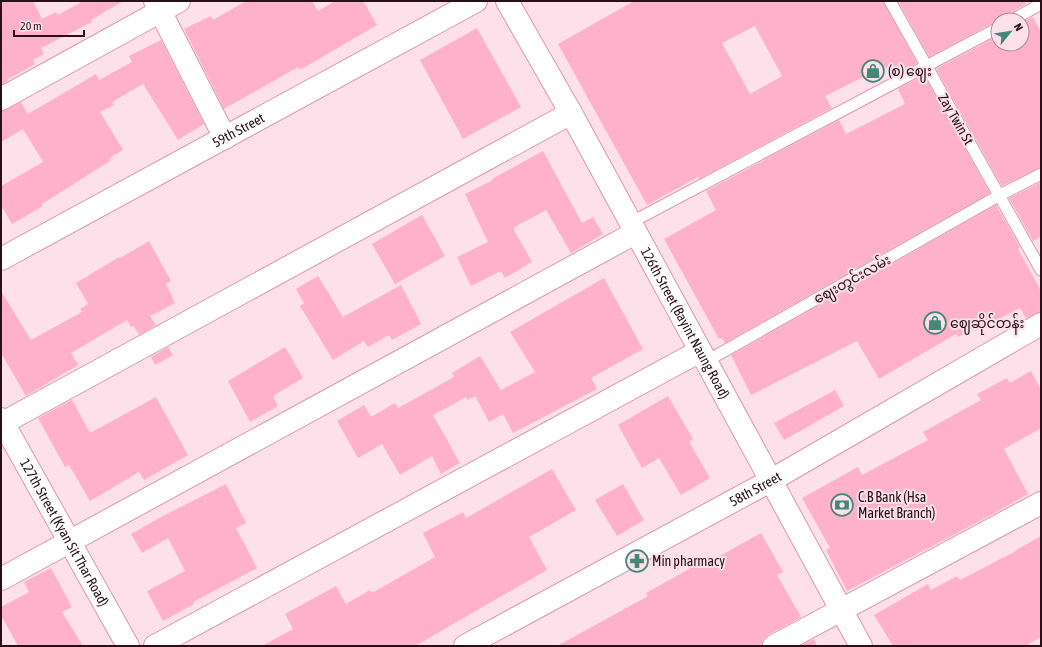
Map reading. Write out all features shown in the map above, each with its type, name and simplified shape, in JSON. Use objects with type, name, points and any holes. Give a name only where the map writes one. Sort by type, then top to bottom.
[{"type":"street","points":[[1,99],[157,6],[179,1]]},
{"type":"street","name":"59th Street","points":[[1,259],[476,1]]},
{"type":"street","name":"126th Street (Bayint Naung Road)","points":[[507,1],[571,113],[861,646]]},
{"type":"street","points":[[157,6],[225,138]]},
{"type":"street","points":[[2,422],[571,113]]},
{"type":"street","points":[[1,580],[633,228]]},
{"type":"street","name":"58th Street","points":[[465,646],[770,481],[1041,324]]},
{"type":"street","points":[[155,646],[702,356]]},
{"type":"street","name":"127th Street (Kyan Sit Thar Road)","points":[[2,422],[128,646]]},
{"type":"street","points":[[774,646],[1041,503]]},
{"type":"lane","name":"Zay Twin St","points":[[890,1],[925,67],[1000,195]]},
{"type":"lane","points":[[1026,12],[1041,4]]},
{"type":"lane","points":[[633,228],[990,32]]},
{"type":"lane","name":"ဈေးတွင်းလမ်း","points":[[702,356],[1041,174]]},
{"type":"lane","points":[[1000,195],[1041,270]]},
{"type":"building","points":[[1,1],[33,1],[42,19],[56,12],[58,15],[83,1],[123,1],[91,20],[92,22],[41,48],[44,54],[33,60],[35,64],[1,85]]},
{"type":"building","points":[[246,1],[312,1],[318,11],[335,1],[363,1],[377,25],[300,70],[298,67],[224,109],[184,29],[211,16],[213,20]]},
{"type":"building","points":[[634,1],[883,1],[917,63],[891,77],[885,66],[825,96],[832,108],[647,205],[558,44]],"holes":[[[755,26],[782,76],[750,94],[722,43]]]},
{"type":"building","points":[[898,1],[1024,1],[1026,4],[1012,12],[990,12],[990,24],[929,57]]},
{"type":"building","points":[[1033,17],[1041,32],[1041,167],[1002,186],[936,69],[990,40],[990,52],[1030,52],[1030,18]]},
{"type":"building","points":[[477,28],[521,107],[463,139],[420,60]]},
{"type":"building","points":[[161,40],[204,124],[178,140],[143,84],[112,102],[114,105],[100,112],[123,150],[109,158],[110,161],[42,204],[43,206],[12,224],[1,205],[1,186],[43,162],[23,129],[1,142],[1,111],[21,102],[28,114],[96,74],[99,80],[132,62],[129,56]]},
{"type":"building","points":[[924,75],[990,193],[725,343],[722,338],[719,339],[664,239],[716,210],[706,191],[839,120],[846,134],[905,104],[898,89]]},
{"type":"building","points":[[543,151],[582,223],[593,217],[603,234],[571,253],[546,210],[513,228],[532,262],[505,278],[501,271],[471,286],[457,257],[488,242],[465,194],[493,180],[492,179]]},
{"type":"building","points":[[1041,182],[1041,237],[1033,241],[1009,198]]},
{"type":"building","points":[[996,205],[1020,247],[1018,249],[1041,291],[1041,312],[1026,318],[1020,308],[975,331],[974,328],[958,337],[956,334],[879,379],[857,341],[751,395],[731,355]]},
{"type":"building","points":[[422,215],[445,256],[395,284],[372,244]]},
{"type":"building","points":[[149,241],[171,281],[166,284],[175,303],[150,316],[156,325],[139,335],[134,326],[131,327],[127,320],[71,353],[78,365],[26,396],[1,353],[1,291],[31,340],[82,312],[80,309],[88,304],[76,283]]},
{"type":"building","points":[[318,276],[343,317],[401,285],[421,324],[392,340],[389,335],[368,347],[364,341],[333,360],[300,306],[304,303],[296,289]]},
{"type":"building","points":[[604,278],[643,349],[591,378],[597,389],[513,433],[503,414],[489,422],[475,396],[468,400],[466,397],[433,415],[460,463],[441,474],[432,456],[400,475],[382,444],[358,458],[337,421],[364,405],[371,417],[395,403],[398,408],[454,377],[452,373],[480,356],[501,390],[535,372],[510,332]]},
{"type":"building","points":[[168,347],[173,355],[155,365],[151,357]]},
{"type":"building","points":[[285,347],[303,378],[273,396],[278,406],[250,422],[228,381]]},
{"type":"building","points":[[1031,371],[1041,390],[1041,428],[1004,449],[1028,494],[847,591],[826,550],[830,548],[802,498],[858,467],[862,475],[928,440],[923,432],[981,400],[977,394],[1007,378],[1010,383]]},
{"type":"building","points":[[835,390],[844,406],[784,440],[774,423]]},
{"type":"building","points":[[668,396],[693,439],[689,442],[710,478],[681,495],[659,458],[642,468],[618,425]]},
{"type":"building","points":[[156,397],[188,455],[144,480],[139,472],[90,501],[69,465],[65,467],[38,418],[72,400],[90,433]]},
{"type":"building","points":[[552,469],[576,510],[529,537],[547,570],[415,646],[262,646],[293,629],[285,614],[336,586],[346,604],[370,590],[372,593],[435,557],[423,533],[463,512],[466,518]]},
{"type":"building","points":[[226,484],[246,523],[236,528],[257,568],[193,602],[194,604],[163,621],[147,591],[185,571],[168,538],[142,553],[131,534]]},
{"type":"building","points":[[623,484],[644,520],[617,536],[595,500]]},
{"type":"building","points":[[761,533],[783,572],[777,575],[801,617],[768,635],[763,640],[762,646],[557,646],[648,596],[646,593],[698,564],[700,567]]},
{"type":"building","points":[[1041,536],[1041,637],[1025,646],[893,646],[874,615],[928,584],[931,590],[957,576],[960,580],[1016,551]]},
{"type":"building","points":[[51,568],[72,607],[62,612],[83,646],[18,646],[1,615],[1,607],[29,592],[24,582]]},
{"type":"building","points":[[814,639],[817,646],[800,646]]},
{"type":"place","name":"(စ) ဈေး","points":[[873,71]]},
{"type":"place","name":"ဈေဆိုင်တန်း","points":[[935,323]]},
{"type":"place","name":"C.B Bank (Hsa Market Branch)","points":[[842,505]]},
{"type":"place","name":"Min pharmacy","points":[[637,561]]}]
